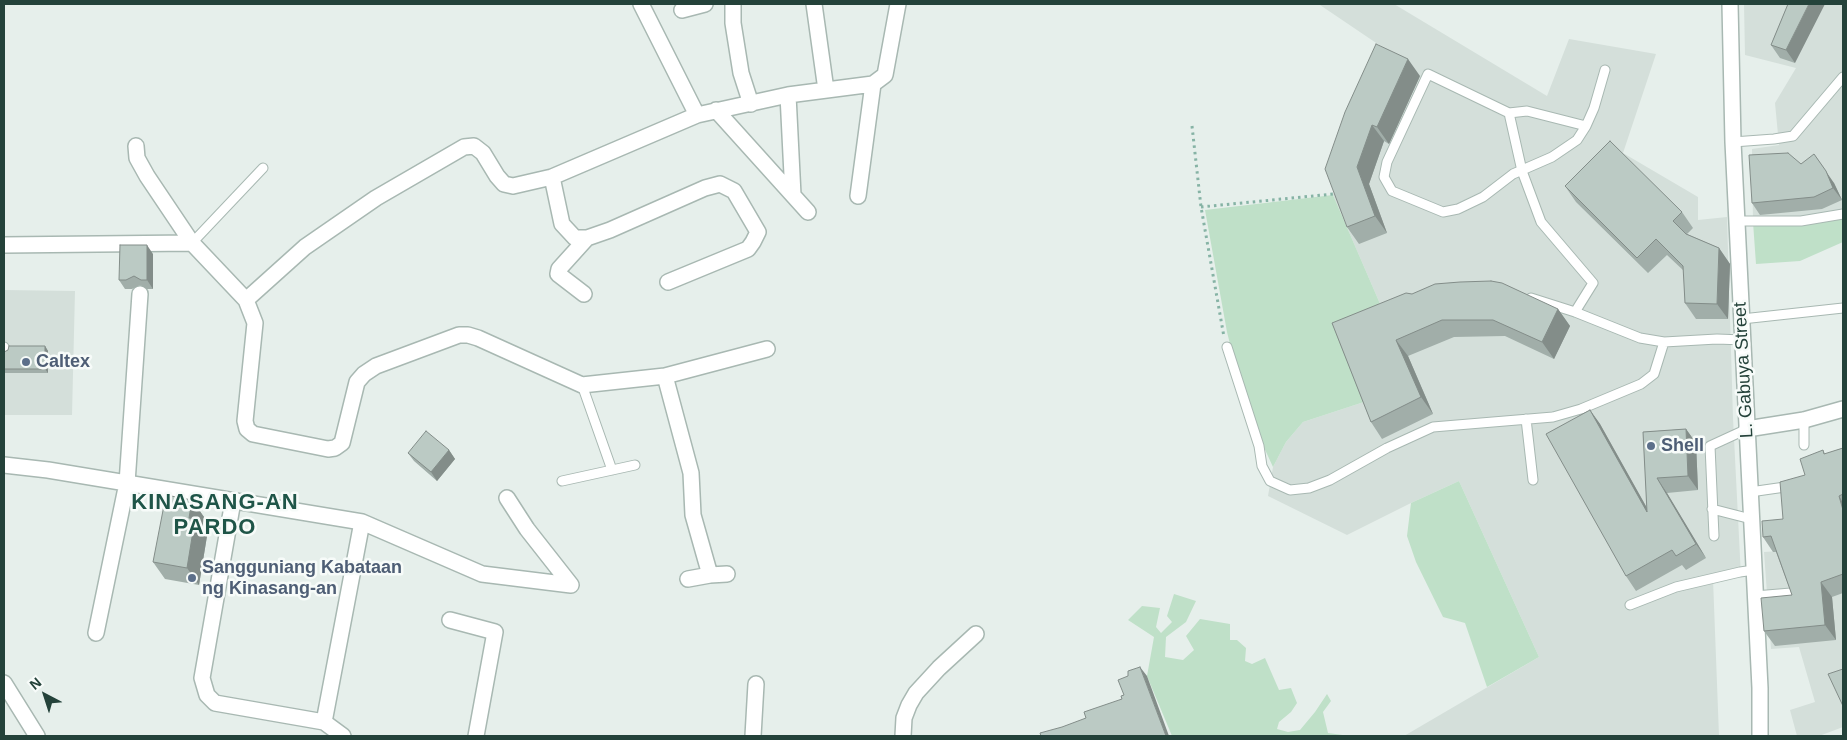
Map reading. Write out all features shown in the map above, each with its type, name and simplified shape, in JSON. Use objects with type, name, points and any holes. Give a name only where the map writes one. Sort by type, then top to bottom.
[{"type":"street","points":[[641,4],[696,115]]},
{"type":"street","points":[[682,10],[704,4]]},
{"type":"street","points":[[733,4],[733,23],[741,72],[751,104]]},
{"type":"street","points":[[814,4],[826,90]]},
{"type":"street","points":[[246,300],[305,247],[376,198],[464,147],[474,146],[483,153],[504,184],[513,186],[552,177],[696,115],[788,95],[873,84],[885,75],[898,4]]},
{"type":"street","name":"L. Gabuya Street","points":[[1730,4],[1733,142],[1751,518],[1754,570],[1760,604],[1760,736]]},
{"type":"street","points":[[858,196],[873,84]]},
{"type":"street","points":[[788,95],[793,196]]},
{"type":"street","points":[[716,110],[808,212]]},
{"type":"street","points":[[136,146],[138,158],[147,176],[192,243],[246,300],[255,323],[245,421],[247,429],[252,434],[328,449],[335,448],[342,443],[357,382],[364,374],[376,366],[459,335],[478,338],[582,385],[665,376],[768,349]]},
{"type":"street","points":[[552,177],[562,224],[575,238],[587,238],[610,230],[705,188],[720,184],[734,191],[758,232],[748,249],[668,282]]},
{"type":"street","points":[[584,294],[558,274],[559,269],[587,238]]},
{"type":"street","points":[[4,244],[192,243]]},
{"type":"street","points":[[96,633],[127,483],[140,294]]},
{"type":"street","points":[[665,376],[691,473],[693,515],[710,575]]},
{"type":"street","points":[[1747,430],[1804,420],[1843,409]]},
{"type":"street","points":[[4,465],[48,470],[362,522],[482,574],[571,585],[526,529],[507,498]]},
{"type":"street","points":[[233,501],[202,678],[207,694],[215,703],[324,722],[343,736]]},
{"type":"street","points":[[324,722],[362,522]]},
{"type":"street","points":[[688,579],[727,574]]},
{"type":"street","points":[[450,620],[495,632],[476,736]]},
{"type":"street","points":[[903,736],[904,718],[916,693],[939,668],[976,634]]},
{"type":"street","points":[[4,683],[37,736]]},
{"type":"street","points":[[754,736],[756,684]]},
{"type":"lane","points":[[1586,126],[1527,111],[1509,114],[1428,74],[1387,162],[1384,177],[1392,191],[1443,212],[1458,209],[1483,196],[1513,174],[1552,157],[1577,140],[1586,126],[1594,108],[1605,70]]},
{"type":"lane","points":[[1733,142],[1792,136],[1843,77]]},
{"type":"lane","points":[[1509,114],[1522,171],[1541,222],[1593,283],[1575,312]]},
{"type":"lane","points":[[192,243],[263,168]]},
{"type":"lane","points":[[1737,223],[1801,221],[1843,214]]},
{"type":"lane","points":[[1525,296],[1575,312],[1640,338],[1664,342],[1717,339],[1743,340]]},
{"type":"lane","points":[[1742,319],[1843,308]]},
{"type":"lane","points":[[1227,347],[1259,446],[1262,466],[1270,481],[1290,490],[1309,488],[1330,480],[1387,448],[1433,428],[1552,417],[1572,412],[1641,384],[1654,374],[1664,342]]},
{"type":"lane","points":[[582,385],[612,470]]},
{"type":"lane","points":[[1526,419],[1533,480]]},
{"type":"lane","points":[[1804,420],[1804,445]]},
{"type":"lane","points":[[1714,536],[1710,446],[1747,430]]},
{"type":"lane","points":[[562,482],[634,465]]},
{"type":"lane","points":[[1750,492],[1799,484]]},
{"type":"lane","points":[[1712,509],[1751,518]]},
{"type":"lane","points":[[1630,605],[1676,587],[1754,570]]},
{"type":"lane","points":[[1760,604],[1791,593]]},
{"type":"path","points":[[1192,126],[1201,207],[1227,347]]},
{"type":"path","points":[[1201,207],[1333,194]]},
{"type":"shaded area","points":[[1320,4],[1394,4],[1547,96],[1569,39],[1656,54],[1623,153],[1698,197],[1698,220],[1727,217],[1733,418],[1741,577],[1713,579],[1719,736],[1404,736],[1539,657],[1459,481],[1347,535],[1268,496],[1273,467],[1286,442],[1303,422],[1367,401],[1384,313],[1333,195],[1353,131],[1391,53]]},
{"type":"shaded area","points":[[1744,4],[1843,4],[1843,210],[1828,214],[1753,222],[1752,149],[1779,145],[1775,103],[1796,68],[1745,55]]},
{"type":"shaded area","points":[[4,290],[75,291],[72,415],[4,415]]},
{"type":"shaded area","points":[[1843,494],[1843,727],[1819,736],[1797,736],[1790,710],[1815,702],[1799,647],[1771,649],[1764,552],[1795,550]]},
{"type":"green space","points":[[1333,195],[1384,313],[1367,401],[1303,422],[1286,442],[1273,467],[1262,443],[1236,368],[1227,332],[1205,210]]},
{"type":"green space","points":[[1843,210],[1843,242],[1800,261],[1756,264],[1753,222],[1828,214]]},
{"type":"green space","points":[[1459,481],[1539,657],[1487,687],[1465,623],[1443,617],[1416,562],[1407,536],[1411,503]]},
{"type":"green space","points":[[1174,594],[1196,601],[1186,622],[1166,637],[1165,657],[1183,660],[1194,650],[1186,636],[1200,619],[1230,624],[1230,640],[1237,640],[1246,648],[1245,661],[1252,664],[1265,658],[1279,690],[1291,688],[1297,703],[1291,712],[1279,722],[1277,729],[1288,732],[1300,730],[1327,694],[1331,701],[1323,712],[1328,733],[1350,736],[1172,736],[1147,676],[1154,637],[1128,620],[1142,606],[1160,608],[1156,627],[1161,633],[1172,622],[1167,616]]},
{"type":"building","points":[[1788,4],[1809,4],[1786,50],[1771,45]]},
{"type":"building","points":[[1376,44],[1408,59],[1377,127],[1372,125],[1357,167],[1375,216],[1347,227],[1325,169],[1345,112]]},
{"type":"building","points":[[1610,141],[1682,212],[1673,221],[1686,234],[1719,248],[1717,304],[1685,303],[1683,266],[1656,239],[1637,258],[1565,186]]},
{"type":"building","points":[[1788,153],[1801,164],[1814,154],[1826,171],[1833,188],[1814,197],[1752,203],[1749,155]]},
{"type":"building","points":[[120,245],[147,245],[147,280],[141,280],[134,276],[126,280],[119,280]]},
{"type":"building","points":[[1491,281],[1502,283],[1558,309],[1542,342],[1493,320],[1442,320],[1396,340],[1421,397],[1371,422],[1332,323],[1406,293],[1412,294],[1435,284]]},
{"type":"building","name":"Caltex","points":[[9,346],[45,346],[45,369],[4,369],[4,352],[8,350]]},
{"type":"building","points":[[1590,410],[1647,512],[1643,432],[1686,429],[1688,476],[1657,478],[1696,544],[1676,556],[1672,550],[1626,576],[1546,434]]},
{"type":"building","points":[[426,431],[449,450],[431,472],[408,453]]},
{"type":"building","points":[[1843,448],[1843,494],[1839,496],[1843,510],[1843,574],[1821,582],[1825,625],[1764,631],[1761,598],[1792,595],[1771,536],[1763,537],[1762,521],[1783,519],[1780,482],[1805,475],[1800,459],[1823,450],[1824,454]]},
{"type":"building","points":[[166,495],[192,500],[189,518],[195,519],[187,568],[153,562]]},
{"type":"building","points":[[1140,667],[1166,736],[1041,736],[1040,733],[1086,718],[1084,712],[1122,699],[1121,696],[1124,695],[1118,680],[1128,676],[1128,671]]},
{"type":"building","points":[[1843,669],[1843,706],[1828,674]]},
{"type":"place","name":"Caltex","points":[[26,362]]},
{"type":"place","name":"Shell","points":[[1651,446]]},
{"type":"place","name":"Sangguniang Kabataan ng Kinasang-an","points":[[192,578]]},
{"type":"district","name":"KINASANG-AN PARDO","points":[[215,516]]}]
